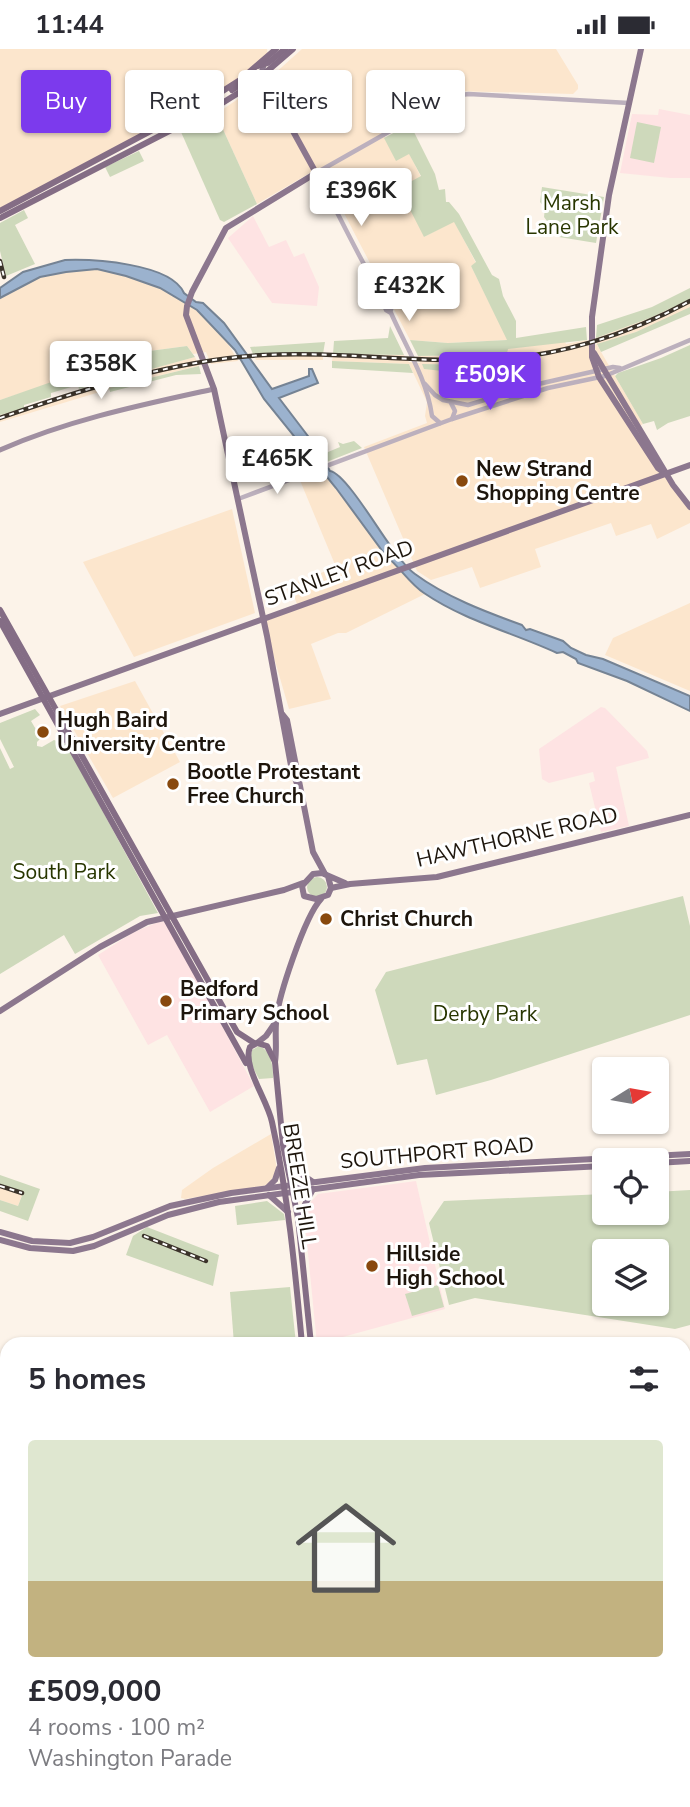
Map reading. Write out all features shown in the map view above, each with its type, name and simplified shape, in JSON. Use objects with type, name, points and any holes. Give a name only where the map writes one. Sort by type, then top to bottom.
[{"type":"highway","points":[[261,64],[276,49]]},
{"type":"highway","points":[[224,89],[285,49]]},
{"type":"highway","points":[[269,70],[293,49]]},
{"type":"highway","points":[[0,218],[193,120],[238,93]]},
{"type":"highway","points":[[0,211],[147,133]]},
{"type":"highway","points":[[0,610],[169,916],[237,1032],[267,1046],[275,1062]]},
{"type":"highway","points":[[0,621],[47,698]]},
{"type":"highway","name":"BREEZE HILL","points":[[169,916],[250,1068],[269,1111],[288,1212],[301,1337]]},
{"type":"highway","points":[[250,1068],[248,1053],[256,1043]]},
{"type":"highway","name":"BREEZE HILL","points":[[275,1062],[286,1159],[298,1218],[310,1337]]},
{"type":"main road","points":[[641,49],[609,195],[592,324],[594,353],[601,373],[690,507]]},
{"type":"main road","points":[[261,64],[261,70]]},
{"type":"main road","points":[[284,890],[296,891],[312,899],[321,899],[328,895],[331,888],[313,852],[301,794],[302,786],[287,720],[283,715],[214,389],[186,315],[189,299],[223,233],[243,216],[316,173],[293,133]]},
{"type":"main road","points":[[0,450],[45,431],[214,389]]},
{"type":"main road","name":"STANLEY ROAD","points":[[0,714],[690,465]]},
{"type":"main road","name":"HAWTHORNE ROAD","points":[[331,888],[437,877],[690,815]]},
{"type":"main road","points":[[0,1011],[132,929],[169,916],[284,890],[303,883],[310,875],[313,852]]},
{"type":"main road","points":[[310,875],[326,875]]},
{"type":"main road","name":"HAWTHORNE ROAD","points":[[326,875],[338,882],[350,884]]},
{"type":"main road","points":[[303,883],[304,895]]},
{"type":"main road","name":"BREEZE HILL","points":[[304,895],[308,917]]},
{"type":"main road","name":"BREEZE HILL","points":[[275,1062],[276,1022],[282,993],[308,917],[321,899]]},
{"type":"main road","points":[[256,1043],[271,1031],[276,1022]]},
{"type":"main road","name":"SOUTHPORT ROAD","points":[[71,1247],[156,1211],[188,1201],[293,1189],[425,1168],[690,1154]]},
{"type":"main road","points":[[286,1159],[291,1167],[313,1186],[298,1218]]},
{"type":"main road","points":[[669,1162],[690,1161]]},
{"type":"main road","name":"SOUTHPORT ROAD","points":[[313,1186],[419,1175],[592,1167]]},
{"type":"main road","points":[[279,1168],[267,1192],[288,1212]]},
{"type":"main road","points":[[0,1232],[32,1241],[71,1247]]},
{"type":"main road","points":[[0,1240],[30,1248],[71,1247]]},
{"type":"street","points":[[441,423],[433,417],[425,383],[390,312],[392,307],[387,298],[383,297],[316,173],[452,96],[469,94],[629,103]]},
{"type":"street","points":[[237,499],[413,432],[548,388],[620,368],[690,341]]},
{"type":"street","points":[[425,383],[443,400],[473,404],[534,385],[601,373]]},
{"type":"street","points":[[432,408],[437,401],[443,400]]},
{"type":"street","points":[[450,402],[455,411],[452,419]]},
{"type":"street","points":[[413,432],[433,417]]},
{"type":"shaded area","points":[[0,49],[267,49],[268,56],[252,70],[238,70],[238,81],[224,89],[224,70],[125,70],[125,133],[143,133],[0,211]]},
{"type":"shaded area","points":[[302,49],[556,49],[578,85],[573,94],[465,91],[465,70],[366,70],[366,133],[385,133],[397,160],[409,153],[421,177],[424,237],[454,221],[476,263],[471,266],[508,340],[448,343],[410,340],[320,167],[257,204],[224,132],[224,109],[238,99],[238,133],[352,133],[352,70],[279,70]]},
{"type":"shaded area","points":[[659,109],[690,115],[690,178],[620,173],[632,114],[658,115]]},
{"type":"shaded area","points":[[253,216],[269,247],[286,240],[294,257],[304,253],[319,287],[317,306],[272,303],[228,238]]},
{"type":"shaded area","points":[[97,269],[160,288],[197,309],[226,340],[238,361],[211,364],[206,352],[193,354],[187,346],[127,354],[128,358],[0,400],[0,298],[40,277]]},
{"type":"shaded area","points":[[690,299],[690,307],[671,317],[597,345],[643,424],[637,428],[690,507],[690,523],[657,539],[651,524],[616,536],[611,523],[535,549],[541,567],[480,588],[472,567],[431,580],[417,571],[364,447],[427,423],[427,402],[409,364],[332,361],[333,354],[404,355],[409,362],[420,363],[418,356],[507,353],[507,349],[565,341],[566,344],[587,340],[589,347],[597,344],[596,338],[650,318]],"holes":[[[518,362],[519,366],[536,375],[523,370],[501,372],[422,364],[486,365]]]},
{"type":"shaded area","points":[[253,354],[323,354],[323,360],[256,360]]},
{"type":"shaded area","points":[[195,357],[199,366],[133,382],[0,422],[0,415],[106,384],[106,381]]},
{"type":"shaded area","points":[[320,469],[389,559],[425,594],[346,633],[338,633],[311,644],[331,699],[289,709],[263,620],[298,607],[290,585],[336,567],[299,478]]},
{"type":"shaded area","points":[[232,509],[255,613],[134,657],[83,562]]},
{"type":"shaded area","points":[[690,603],[690,691],[605,655],[613,638]]},
{"type":"shaded area","points":[[135,681],[180,762],[113,798],[60,706]]},
{"type":"shaded area","points":[[601,707],[647,751],[649,758],[616,767],[629,826],[601,832],[589,783],[595,781],[593,772],[549,783],[542,779],[539,749]]},
{"type":"shaded area","name":"Bedford Primary School","points":[[161,921],[167,923],[254,1086],[210,1112],[167,1035],[148,1045],[98,955],[134,932]]},
{"type":"shaded area","points":[[271,1134],[277,1170],[268,1185],[181,1198],[182,1190],[213,1168]]},
{"type":"shaded area","name":"Hillside High School","points":[[416,1181],[445,1309],[343,1337],[316,1337],[305,1223],[311,1202],[318,1194]]},
{"type":"shaded area","points":[[0,1185],[23,1192],[18,1206],[0,1200]]},
{"type":"green space","points":[[637,122],[661,127],[654,163],[630,158]]},
{"type":"green space","points":[[224,132],[257,204],[224,222],[220,220],[181,133]]},
{"type":"green space","points":[[393,133],[414,133],[435,174],[439,190],[445,189],[446,202],[459,214],[492,275],[499,279],[503,296],[516,321],[516,338],[586,327],[587,340],[508,349],[507,353],[418,356],[410,340],[448,343],[507,340],[471,266],[476,262],[454,222],[424,237],[399,188],[421,176],[409,154],[396,161],[384,138]]},
{"type":"green space","points":[[139,151],[144,161],[110,177],[105,167]]},
{"type":"green space","name":"Marsh Lane Park","points":[[542,187],[604,197],[596,243],[559,237],[544,217],[545,208],[540,202]]},
{"type":"green space","points":[[24,210],[28,218],[15,225],[35,264],[6,276],[0,251],[0,223]]},
{"type":"green space","points":[[690,288],[690,299],[650,318],[596,338],[597,325],[652,307]]},
{"type":"green space","points":[[690,307],[690,314],[601,352],[597,344],[636,332]]},
{"type":"green space","points":[[390,326],[404,355],[333,354],[334,341],[388,338]]},
{"type":"green space","points":[[325,342],[323,354],[253,354],[250,347]]},
{"type":"green space","points":[[690,345],[690,416],[668,423],[657,430],[654,421],[643,424],[615,376]]},
{"type":"green space","points":[[187,346],[195,357],[79,389],[78,385],[51,393],[51,397],[0,415],[0,400],[57,380],[56,376],[127,358],[127,354]]},
{"type":"green space","points":[[332,361],[409,364],[413,373],[332,368]]},
{"type":"green space","points":[[519,362],[520,366],[532,364],[536,375],[525,377],[522,370],[461,372],[424,369],[422,364],[486,365]]},
{"type":"green space","points":[[199,366],[201,374],[176,375],[110,392],[109,388]]},
{"type":"green space","points":[[354,441],[362,448],[324,463],[321,455],[340,447],[338,442],[343,444]]},
{"type":"green space","name":"South Park","points":[[35,709],[40,715],[31,721],[41,738],[37,746],[42,747],[54,740],[66,744],[158,913],[140,916],[75,954],[64,935],[0,974],[0,748],[10,769],[14,767],[0,739],[0,723]]},
{"type":"green space","points":[[313,877],[321,877],[327,887],[321,897],[313,897],[307,891],[307,883]]},
{"type":"green space","name":"Derby Park","points":[[683,896],[690,926],[690,1015],[491,1080],[436,1095],[427,1059],[397,1065],[375,990],[386,972]]},
{"type":"green space","points":[[259,1046],[269,1055],[273,1078],[259,1079],[250,1062],[252,1050]]},
{"type":"green space","points":[[0,1175],[40,1189],[28,1221],[0,1211],[0,1200],[18,1206],[23,1193],[0,1185]]},
{"type":"green space","points":[[690,1190],[690,1325],[675,1329],[475,1298],[449,1305],[429,1223],[444,1201],[592,1195],[592,1225],[669,1225],[669,1191]]},
{"type":"green space","points":[[267,1201],[284,1214],[285,1220],[237,1225],[235,1206]]},
{"type":"green space","points":[[147,1227],[219,1255],[213,1286],[126,1255],[133,1236]]},
{"type":"green space","points":[[438,1285],[444,1307],[412,1316],[405,1294]]},
{"type":"green space","points":[[290,1287],[295,1337],[233,1337],[230,1292]]},
{"type":"water","points":[[65,260],[111,262],[164,275],[196,302],[203,303],[224,323],[272,389],[309,376],[309,369],[312,369],[318,383],[279,398],[317,448],[330,471],[353,492],[398,557],[411,571],[453,597],[522,625],[526,630],[563,641],[586,655],[603,659],[690,696],[690,711],[627,681],[578,663],[563,652],[557,653],[473,619],[419,589],[386,556],[336,488],[264,399],[235,350],[197,310],[160,288],[97,269],[40,277],[0,298],[0,288],[23,272]]},
{"type":"railway","points":[[0,261],[4,277]]},
{"type":"railway","points":[[0,418],[130,377],[232,358],[292,354],[487,360],[540,354],[617,334],[690,301]]},
{"type":"railway","points":[[0,1186],[22,1193]]},
{"type":"railway","points":[[144,1236],[206,1261]]},
{"type":"place","name":"New Strand Shopping Centre","points":[[462,481]]},
{"type":"place","name":"Hugh Baird University Centre","points":[[43,732]]},
{"type":"place","name":"Bootle Protestant Free Church","points":[[173,784]]},
{"type":"place","name":"Christ Church","points":[[326,919]]},
{"type":"place","name":"Bedford Primary School","points":[[166,1001]]},
{"type":"place","name":"Hillside High School","points":[[372,1266]]}]
